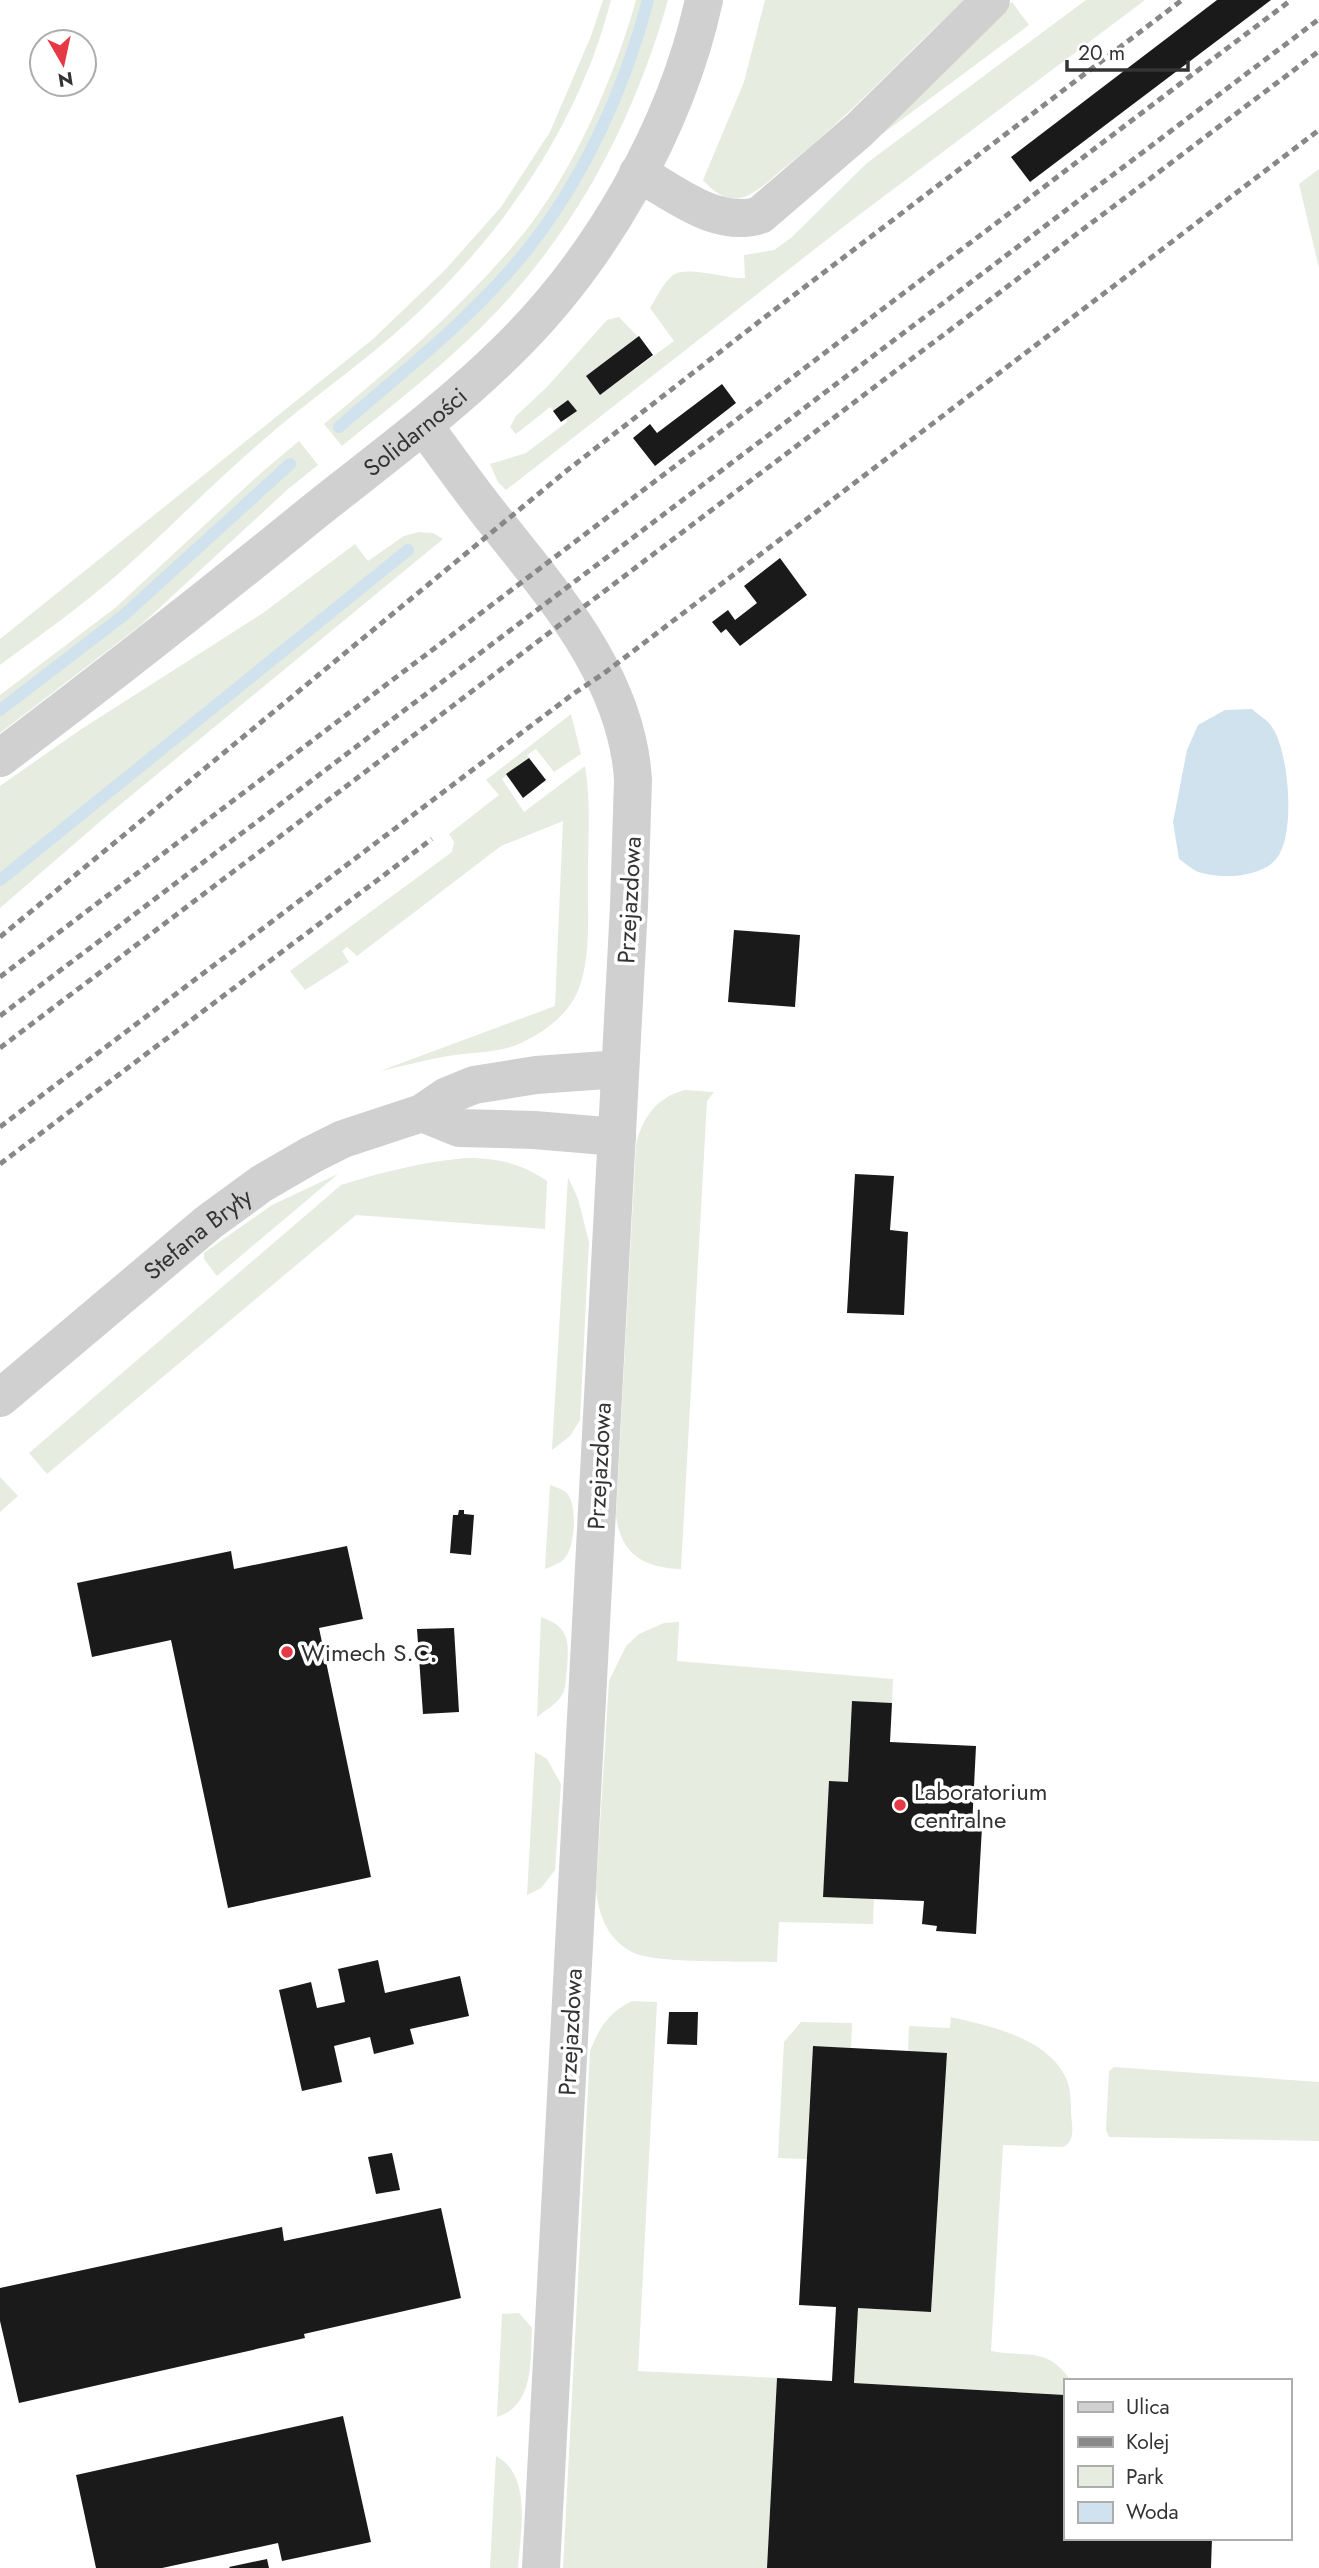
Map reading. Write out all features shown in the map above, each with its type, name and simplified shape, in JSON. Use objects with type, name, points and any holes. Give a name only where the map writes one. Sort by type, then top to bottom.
[{"type":"street","name":"Solidarności","points":[[0,758],[167,630],[424,426],[507,351],[535,321],[589,253],[626,197],[670,106],[704,0]]},
{"type":"street","points":[[638,173],[712,214],[739,220],[760,215],[859,130],[991,0]]},
{"type":"street","name":"Przejazdowa","points":[[424,426],[599,665],[619,709],[632,764],[633,818],[617,1137],[541,2568]]},
{"type":"street","name":"Stefana Bryły","points":[[0,1398],[166,1256],[261,1184],[343,1139],[422,1112],[447,1096],[474,1084],[536,1075],[620,1069]]},
{"type":"street","points":[[422,1112],[459,1128],[534,1130],[617,1137]]},
{"type":"green space","points":[[603,0],[611,0],[596,49],[577,96],[554,141],[527,184],[464,265],[392,336],[261,442],[117,575],[0,665],[0,639],[373,339],[445,270],[501,207],[550,132],[591,36]]},
{"type":"green space","points":[[636,0],[668,0],[655,43],[622,126],[580,204],[528,276],[498,310],[422,381],[342,446],[324,424],[454,310],[524,233],[542,209],[575,153],[604,91]]},
{"type":"green space","points":[[765,0],[965,0],[811,146],[756,191],[732,199],[716,192],[703,180],[744,82]]},
{"type":"green space","points":[[1086,0],[1145,0],[847,224],[506,490],[498,482],[490,464],[526,453],[567,422],[566,419],[576,411],[568,400],[554,411],[550,407],[516,434],[510,427],[516,416],[547,387],[607,320],[619,317],[638,337],[586,376],[600,395],[674,341],[650,308],[673,275],[687,271],[745,278],[744,255],[774,250],[791,238],[867,163]]},
{"type":"green space","points":[[1012,2],[1029,25],[862,149]]},
{"type":"green space","points":[[1319,169],[1319,268],[1299,184]]},
{"type":"green space","points":[[299,441],[318,465],[288,489],[141,625],[0,733],[0,695],[115,608]]},
{"type":"green space","points":[[419,532],[433,533],[443,539],[110,813],[0,908],[0,786],[80,730],[263,613],[355,544],[368,561],[404,536]]},
{"type":"green space","points":[[571,714],[581,754],[554,772],[536,749],[527,755],[529,758],[502,779],[524,812],[585,766],[589,806],[588,937],[584,970],[574,999],[551,1025],[513,1046],[380,1071],[555,1006],[563,821],[501,846],[357,956],[347,947],[342,951],[349,962],[305,990],[290,971],[452,852],[454,842],[449,834],[499,795],[486,780]]},
{"type":"green space","points":[[685,1090],[714,1092],[707,1101],[681,1569],[656,1566],[637,1557],[623,1541],[616,1516],[636,1145],[642,1126],[652,1110],[666,1098]]},
{"type":"green space","points":[[466,1158],[508,1163],[547,1181],[545,1229],[356,1215],[47,1474],[29,1453],[341,1185],[403,1168]]},
{"type":"green space","points":[[338,1174],[217,1276],[204,1259],[204,1253],[272,1205]]},
{"type":"green space","points":[[568,1177],[578,1199],[589,1242],[580,1420],[570,1436],[552,1450]]},
{"type":"green space","points":[[0,1477],[18,1496],[0,1512]]},
{"type":"green space","points":[[550,1485],[563,1490],[569,1496],[574,1528],[568,1554],[558,1564],[545,1569]]},
{"type":"green space","points":[[541,1617],[558,1626],[566,1637],[568,1659],[562,1695],[537,1717]]},
{"type":"green space","points":[[679,1622],[677,1661],[893,1679],[892,1703],[852,1701],[848,1782],[829,1782],[823,1896],[874,1899],[873,1924],[779,1922],[777,1962],[724,1962],[643,1956],[624,1947],[611,1933],[602,1917],[596,1889],[609,1681],[626,1646],[639,1634],[664,1623]]},
{"type":"green space","points":[[535,1752],[547,1759],[561,1784],[555,1870],[541,1888],[527,1895]]},
{"type":"green space","points":[[632,2001],[657,2002],[638,2371],[777,2378],[767,2568],[563,2568],[590,2051],[606,2022],[617,2010]]},
{"type":"green space","points":[[951,2017],[1015,2035],[1044,2052],[1056,2063],[1068,2085],[1072,2133],[1067,2144],[1063,2147],[1003,2145],[991,2351],[1036,2356],[1054,2363],[1069,2379],[1064,2379],[1064,2395],[854,2383],[858,2308],[931,2312],[947,2054],[908,2051],[909,2026],[950,2028]]},
{"type":"green space","points":[[801,2022],[852,2023],[851,2048],[813,2046],[807,2159],[778,2158],[784,2042]]},
{"type":"green space","points":[[1114,2067],[1319,2082],[1319,2141],[1109,2137],[1106,2130],[1109,2071]]},
{"type":"green space","points":[[519,2313],[532,2328],[528,2380],[518,2403],[497,2417],[502,2314]]},
{"type":"green space","points":[[496,2456],[508,2465],[520,2491],[522,2523],[518,2568],[490,2568]]},
{"type":"water","points":[[1252,709],[1272,727],[1283,754],[1288,812],[1283,846],[1277,858],[1261,870],[1227,876],[1205,874],[1179,859],[1173,822],[1187,750],[1198,725],[1225,710]]},
{"type":"building","points":[[1217,0],[1271,0],[1030,182],[1011,157]]},
{"type":"building","points":[[639,336],[653,355],[600,395],[586,376]]},
{"type":"building","points":[[722,384],[736,403],[655,466],[633,438],[650,424],[657,433]]},
{"type":"building","points":[[568,400],[577,411],[561,422],[553,411]]},
{"type":"building","points":[[780,558],[807,595],[740,646],[726,629],[721,633],[712,622],[728,610],[735,620],[757,603],[744,586]]},
{"type":"building","points":[[529,758],[546,780],[523,798],[506,774]]},
{"type":"building","points":[[734,930],[800,935],[795,1007],[728,1002]]},
{"type":"building","points":[[855,1174],[894,1176],[890,1230],[908,1232],[904,1315],[847,1313]]},
{"type":"building","points":[[459,1510],[464,1510],[464,1514],[474,1515],[471,1555],[450,1553],[453,1515],[458,1515]]},
{"type":"building","points":[[347,1546],[363,1619],[319,1628],[371,1877],[228,1908],[171,1640],[92,1657],[77,1583],[231,1551],[234,1569]]},
{"type":"building","points":[[454,1628],[459,1712],[423,1714],[417,1629]]},
{"type":"building","name":"Laboratorium centralne","points":[[852,1701],[892,1703],[890,1742],[976,1746],[972,1827],[982,1827],[976,1934],[936,1931],[937,1926],[922,1924],[924,1901],[823,1897],[829,1781],[848,1782]]},
{"type":"building","points":[[378,1960],[385,1993],[460,1976],[469,2016],[410,2029],[414,2044],[374,2054],[370,2037],[334,2046],[342,2082],[302,2091],[279,1990],[311,1982],[317,2008],[345,2002],[338,1969]]},
{"type":"building","points":[[669,2012],[698,2012],[697,2045],[667,2044]]},
{"type":"building","points":[[813,2046],[947,2053],[931,2312],[858,2308],[854,2383],[1064,2395],[1064,2540],[1212,2540],[1211,2568],[767,2568],[777,2378],[832,2381],[836,2307],[799,2305]]},
{"type":"building","points":[[392,2153],[400,2190],[376,2194],[368,2157]]},
{"type":"building","points":[[441,2208],[461,2298],[304,2334],[305,2338],[19,2403],[0,2321],[0,2288],[282,2227],[284,2241]]},
{"type":"building","points":[[343,2416],[371,2542],[282,2561],[278,2543],[162,2568],[96,2568],[76,2475]]},
{"type":"building","points":[[267,2559],[269,2568],[229,2567]]},
{"type":"waterway","points":[[339,427],[480,303],[544,228],[564,198],[598,135],[627,68],[648,0]]},
{"type":"waterway","points":[[0,710],[124,615],[290,464]]},
{"type":"waterway","points":[[0,880],[408,550]]},
{"type":"railway","points":[[0,937],[565,472],[1182,0]]},
{"type":"railway","points":[[0,977],[1291,0]]},
{"type":"railway","points":[[0,1016],[1319,19]]},
{"type":"railway","points":[[0,1048],[1319,51]]},
{"type":"railway","points":[[0,1127],[603,674],[1319,130]]},
{"type":"railway","points":[[0,1164],[432,839]]},
{"type":"place","name":"Wimech S.C.","points":[[287,1652]]},
{"type":"place","name":"Laboratorium centralne","points":[[900,1805]]}]
